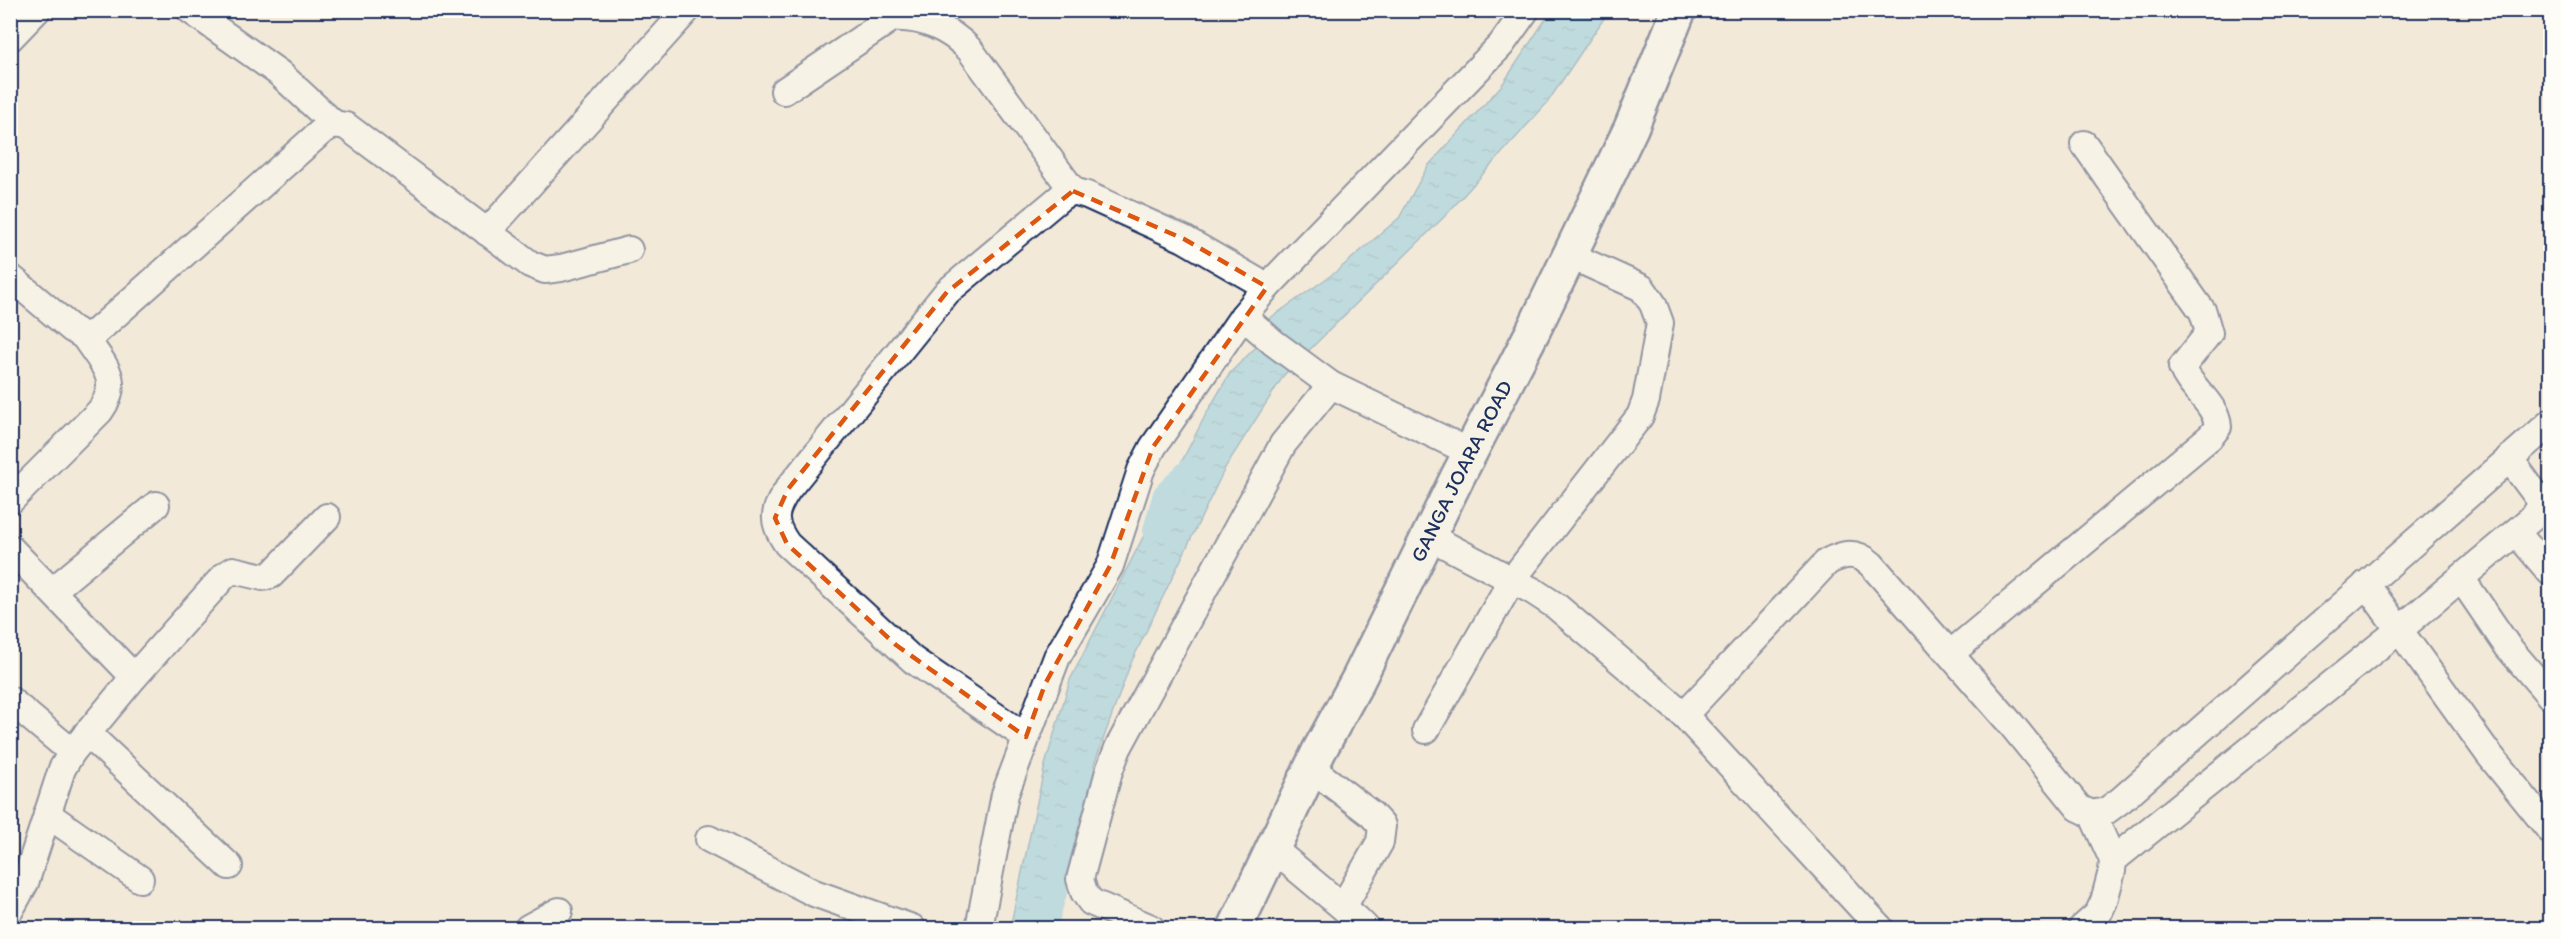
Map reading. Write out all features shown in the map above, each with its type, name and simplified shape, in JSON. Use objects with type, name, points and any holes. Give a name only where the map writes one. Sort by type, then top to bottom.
[{"type":"main road","name":"GANGA JOARA ROAD","points":[[1235,928],[1311,768],[1358,680],[1470,452],[1533,332],[1631,128],[1678,10]]},
{"type":"street","points":[[10,38],[37,10]]},
{"type":"street","points":[[190,10],[272,67],[333,124],[346,126],[530,264],[545,270],[629,250]]},
{"type":"street","points":[[487,232],[687,10]]},
{"type":"street","points":[[979,928],[1005,794],[1057,657],[1110,566],[1141,470],[1153,447],[1243,316],[1268,287],[1501,45],[1526,10]]},
{"type":"street","points":[[784,91],[892,18],[905,17],[943,28],[955,34],[970,50],[1073,191],[1088,195],[1184,239],[1268,287]]},
{"type":"street","points":[[84,336],[96,332],[322,131],[333,124]]},
{"type":"street","points":[[1950,654],[2210,437],[2218,427],[2218,417],[2186,379],[2182,367],[2209,333],[2203,312],[2084,144]]},
{"type":"street","points":[[1026,737],[896,645],[788,544],[778,531],[775,518],[778,505],[788,489],[947,292],[1062,196],[1073,191]]},
{"type":"street","points":[[1426,730],[1512,580],[1640,416],[1646,400],[1660,323],[1653,304],[1642,288],[1569,255]]},
{"type":"street","points":[[10,277],[72,330],[84,336],[108,371],[112,385],[109,398],[100,411],[10,501]]},
{"type":"street","points":[[1243,316],[1274,343],[1331,384],[1470,452]]},
{"type":"street","points":[[1151,928],[1091,902],[1084,892],[1080,879],[1108,771],[1118,748],[1283,444],[1331,384]]},
{"type":"street","points":[[1684,715],[1827,562],[1842,554],[1861,555],[1950,654],[2079,808],[2092,814],[2106,811],[2550,423]]},
{"type":"street","points":[[2113,860],[2399,630],[2539,510],[2540,500],[2509,458]]},
{"type":"street","points":[[52,591],[156,505]]},
{"type":"street","points":[[10,910],[25,883],[62,769],[80,742],[134,677],[224,576],[232,570],[263,577],[271,575],[327,517]]},
{"type":"street","points":[[2516,532],[2550,572]]},
{"type":"street","points":[[1428,536],[1556,606],[1684,715],[1880,928]]},
{"type":"street","points":[[10,548],[134,677]]},
{"type":"street","points":[[2461,578],[2508,647],[2550,696]]},
{"type":"street","points":[[2366,584],[2488,753],[2550,830]]},
{"type":"street","points":[[10,700],[80,742],[229,866]]},
{"type":"street","points":[[1311,768],[1371,814],[1382,826],[1380,842],[1343,907]]},
{"type":"street","points":[[47,814],[140,879]]},
{"type":"street","points":[[2082,928],[2098,914],[2104,901],[2113,860],[2092,814]]},
{"type":"street","points":[[709,839],[814,893],[912,928]]},
{"type":"street","points":[[1272,848],[1366,928]]},
{"type":"street","points":[[528,928],[559,911]]},
{"type":"highlighted area","points":[[1073,191],[1184,239],[1267,287],[1153,447],[1110,566],[1045,684],[1026,737],[896,645],[787,544],[775,518],[788,489],[947,292]]},
{"type":"water","points":[[1551,11],[1609,11],[1547,103],[1445,216],[1284,375],[1226,466],[1130,665],[1069,834],[1047,928],[1010,928],[1045,765],[1070,680],[1206,414],[1230,373],[1258,345],[1269,319],[1337,271],[1399,218],[1428,166],[1502,85]]},
{"type":"waterway","points":[[1154,530],[1164,494],[1188,470]]},
{"type":"waterway","points":[[1046,928],[1088,776]]}]
